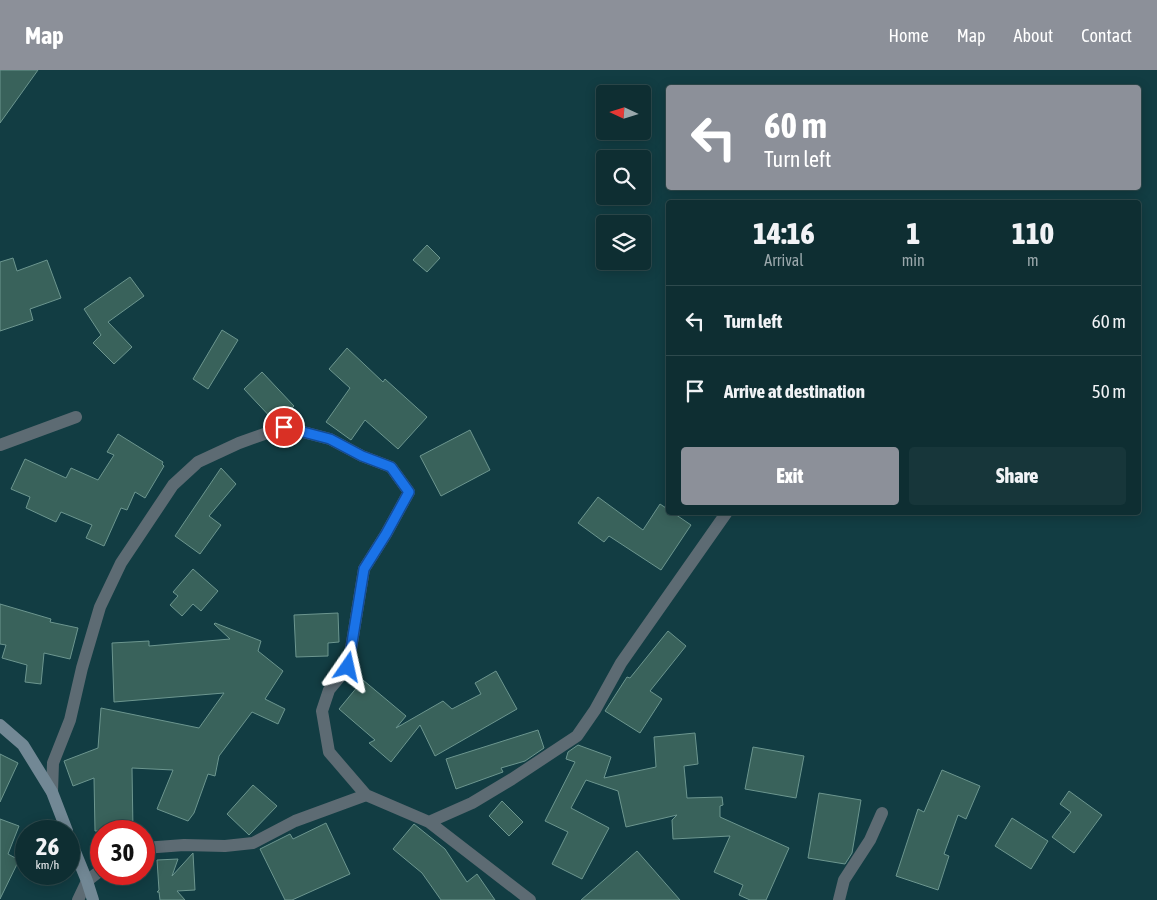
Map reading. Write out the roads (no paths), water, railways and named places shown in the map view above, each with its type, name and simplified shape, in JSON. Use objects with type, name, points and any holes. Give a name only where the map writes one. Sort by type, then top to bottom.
[{"type":"street","points":[[0,444],[76,417]]},
{"type":"street","points":[[52,792],[53,763],[70,720],[82,668],[100,607],[121,563],[173,485],[198,462],[239,443],[284,427],[330,439],[362,456],[391,467],[409,492],[364,569],[348,667],[329,690],[322,711],[329,752],[366,795],[429,822],[530,900]]},
{"type":"street","points":[[429,822],[472,803],[577,736],[595,710],[621,663],[725,515]]},
{"type":"street","points":[[0,725],[23,745],[52,792],[63,820]]},
{"type":"street","points":[[155,847],[184,845],[225,846],[253,843],[295,821],[366,795]]},
{"type":"street","points":[[839,900],[844,880],[870,840],[882,813]]},
{"type":"street","points":[[80,864],[93,900]]},
{"type":"street","points":[[78,900],[90,879]]}]
